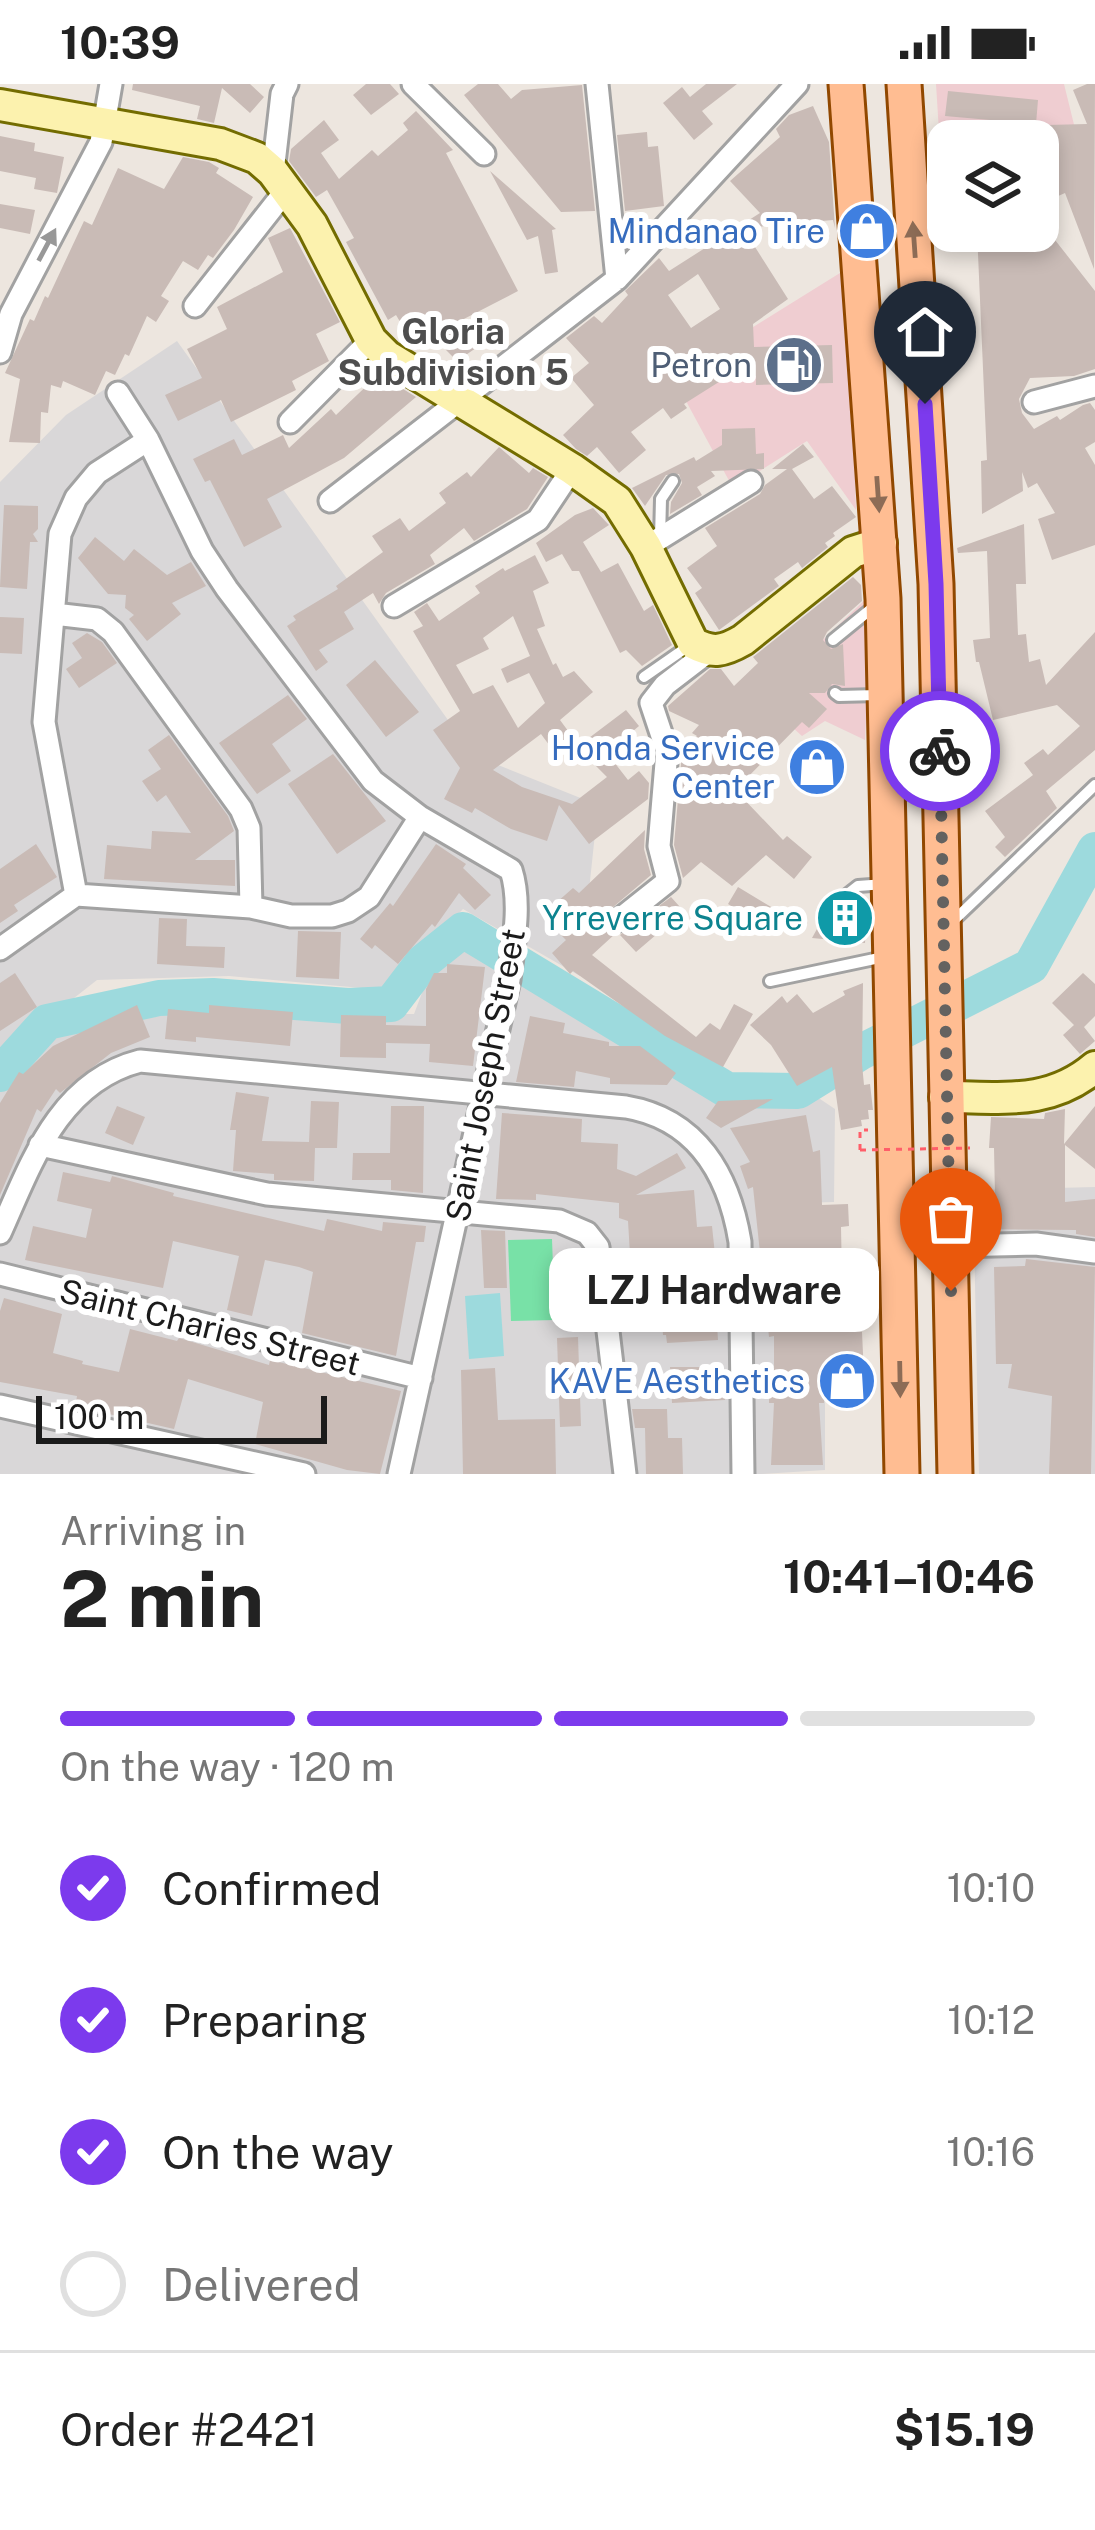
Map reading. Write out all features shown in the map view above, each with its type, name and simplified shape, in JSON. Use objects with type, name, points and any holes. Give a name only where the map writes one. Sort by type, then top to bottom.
[{"type":"main road","points":[[845,84],[884,599],[902,1474]]},
{"type":"main road","points":[[904,84],[936,584],[956,1474]]},
{"type":"main road","points":[[884,695],[939,694]]},
{"type":"street","points":[[0,352],[10,314],[101,142],[111,84]]},
{"type":"street","points":[[195,306],[280,180],[282,94],[287,84]]},
{"type":"street","points":[[412,84],[440,92],[484,154]]},
{"type":"street","points":[[597,84],[617,280]]},
{"type":"street","points":[[330,501],[617,280],[797,84]]},
{"type":"street","points":[[0,105],[220,144],[257,158],[280,180],[312,225],[371,340],[387,356],[617,501],[653,543],[700,647]]},
{"type":"street","points":[[290,422],[371,340]]},
{"type":"street","points":[[1034,402],[1095,386]]},
{"type":"street","name":"Saint Joseph Street","points":[[118,393],[148,440],[202,551],[373,781],[420,818],[511,870],[515,882],[509,980],[399,1474]]},
{"type":"street","points":[[76,895],[44,722],[56,555],[65,516],[97,473],[148,440]]},
{"type":"street","points":[[394,606],[538,520],[572,469]]},
{"type":"street","points":[[653,543],[751,482]]},
{"type":"street","points":[[700,647],[726,650],[843,559],[881,543]]},
{"type":"street","points":[[54,614],[97,619],[113,632],[241,809],[249,828],[251,907]]},
{"type":"street","points":[[620,920],[668,881],[659,846],[667,751],[651,703],[700,647]]},
{"type":"street","points":[[0,949],[76,895],[332,916],[370,897],[420,818]]},
{"type":"street","points":[[0,1233],[40,1145],[69,1104],[94,1080],[140,1061],[644,1109],[678,1124],[706,1152],[731,1201],[740,1242],[743,1474]]},
{"type":"street","points":[[945,1096],[1056,1093],[1076,1084],[1095,1067]]},
{"type":"street","points":[[40,1145],[267,1194],[559,1221],[587,1233],[598,1247],[625,1474]]},
{"type":"street","points":[[950,1246],[1036,1244],[1095,1252]]},
{"type":"street","name":"Saint Charies Street","points":[[0,1274],[422,1378]]},
{"type":"street","points":[[0,1406],[304,1474]]},
{"type":"lane","points":[[653,543],[661,499],[673,481]]},
{"type":"lane","points":[[833,640],[884,599]]},
{"type":"lane","points":[[644,677],[700,647]]},
{"type":"lane","points":[[835,693],[884,695]]},
{"type":"lane","points":[[942,931],[1095,785]]},
{"type":"lane","points":[[844,897],[858,886],[888,884]]},
{"type":"lane","points":[[770,981],[890,956]]},
{"type":"path","points":[[860,1130],[860,1150],[970,1148]]},
{"type":"shaded area","points":[[936,84],[1064,84],[1083,161],[1059,162],[1059,120],[938,120]]},
{"type":"shaded area","points":[[848,268],[856,510],[807,441],[733,488],[673,377]]},
{"type":"shaded area","points":[[177,341],[473,755],[598,805],[580,976],[463,909],[384,990],[229,976],[97,980],[0,1056],[0,482],[66,415]]},
{"type":"shaded area","points":[[872,593],[865,740],[825,721],[802,736],[761,699]]},
{"type":"shaded area","points":[[455,947],[499,962],[720,1089],[820,1099],[835,1109],[834,1202],[798,1203],[825,1274],[825,1470],[762,1474],[0,1474],[0,1092],[11,1076],[58,1028],[147,1002],[414,1014],[433,964]]},
{"type":"shaded area","points":[[1095,1187],[1095,1474],[979,1474],[973,1190]]},
{"type":"green space","points":[[552,1239],[555,1320],[511,1321],[508,1240]]},
{"type":"water","points":[[500,1293],[504,1356],[469,1359],[465,1296]]},
{"type":"building","points":[[133,84],[250,84],[264,97],[250,113],[222,88],[214,123],[197,119],[200,106],[132,90]]},
{"type":"building","points":[[366,84],[390,84],[399,94],[371,115],[353,95]]},
{"type":"building","points":[[478,84],[498,84],[511,99],[522,90],[582,85],[595,211],[561,212],[464,95]]},
{"type":"building","points":[[706,84],[737,84],[702,111],[713,124],[694,140],[663,103],[682,87],[690,97]]},
{"type":"building","points":[[1095,84],[1094,269],[1065,193],[1059,196],[1059,125],[1087,124],[1073,90]]},
{"type":"building","points":[[948,91],[1038,100],[1036,120],[945,116]]},
{"type":"building","points":[[813,106],[829,142],[835,228],[833,220],[743,228],[788,299],[753,324],[754,347],[832,345],[833,383],[756,385],[756,376],[730,375],[684,404],[687,408],[671,419],[663,408],[631,432],[646,450],[619,473],[597,447],[587,456],[563,435],[594,405],[571,378],[589,363],[566,338],[594,316],[602,323],[628,295],[625,291],[659,258],[669,271],[760,213],[730,181],[780,137],[776,129],[789,115]],"holes":[[[698,274],[720,309],[691,328],[668,295]]]},
{"type":"building","points":[[416,111],[453,150],[446,153],[518,291],[458,322],[476,348],[457,361],[435,339],[417,350],[396,315],[388,320],[346,242],[354,238],[327,190],[316,197],[289,161],[291,149],[324,120],[339,140],[321,153],[339,179],[372,150],[378,156],[408,130],[403,123]]},
{"type":"building","points":[[647,132],[648,147],[658,146],[664,206],[625,211],[617,135]]},
{"type":"building","points":[[0,136],[35,143],[34,151],[64,157],[57,193],[34,189],[36,178],[0,171]]},
{"type":"building","points":[[183,157],[209,162],[219,168],[216,173],[253,197],[234,230],[198,270],[183,261],[161,296],[169,301],[156,322],[147,316],[129,356],[125,354],[115,375],[106,371],[95,395],[63,381],[61,388],[51,385],[48,413],[41,412],[40,443],[9,442],[20,379],[5,373],[84,221],[92,225],[118,168],[164,189]]},
{"type":"building","points":[[490,171],[556,229],[552,230],[558,272],[545,274],[538,236],[527,240]]},
{"type":"building","points":[[0,204],[35,210],[30,234],[0,228]]},
{"type":"building","points":[[290,228],[340,322],[316,334],[329,361],[292,381],[296,390],[231,422],[221,400],[178,421],[165,395],[202,378],[187,349],[227,329],[217,307],[283,272],[268,238]]},
{"type":"building","points":[[1059,245],[1095,291],[1095,369],[1074,376],[1030,378],[1019,399],[1034,429],[1083,405],[1090,403],[1095,410],[1095,442],[1085,448],[1095,465],[1095,545],[1052,560],[1038,519],[1055,513],[1037,483],[1028,488],[1022,472],[1023,491],[982,514],[981,461],[987,460],[978,252],[1059,252]]},
{"type":"building","points":[[379,374],[416,397],[344,458],[267,499],[282,527],[244,547],[210,480],[205,482],[193,459],[234,439],[242,455],[283,435],[289,448],[331,409],[336,415]]},
{"type":"building","points":[[755,428],[756,454],[764,453],[764,469],[711,471],[715,476],[697,487],[702,495],[670,514],[682,483],[679,474],[666,475],[645,506],[632,488],[722,445],[722,429]]},
{"type":"building","points":[[803,444],[814,457],[792,469],[814,499],[832,486],[856,517],[833,533],[825,543],[828,547],[802,568],[798,562],[774,579],[779,586],[719,630],[695,593],[702,588],[687,568],[717,546],[705,528],[760,494],[787,469],[772,469]]},
{"type":"building","points":[[499,447],[529,473],[533,468],[548,477],[527,509],[474,541],[464,528],[430,555],[435,564],[386,593],[379,604],[373,593],[344,612],[354,629],[319,650],[328,662],[316,671],[287,626],[296,620],[293,616],[338,589],[383,552],[372,536],[400,518],[409,531],[446,503],[439,493],[467,472],[471,477]]},
{"type":"building","points":[[4,505],[38,506],[38,529],[33,534],[38,542],[30,542],[27,589],[0,587]]},
{"type":"building","points":[[593,508],[609,525],[583,542],[601,572],[618,563],[644,611],[653,605],[672,645],[642,666],[626,650],[620,653],[579,571],[572,571],[562,554],[546,562],[536,543]]},
{"type":"building","points":[[1024,524],[1026,584],[1016,584],[1018,635],[1026,634],[1029,662],[1040,659],[1046,685],[1095,632],[1095,750],[1046,791],[1057,808],[1005,857],[995,847],[1005,837],[985,811],[1033,775],[1024,763],[1043,749],[1048,755],[1080,726],[1057,705],[993,720],[976,662],[973,640],[990,638],[987,551],[958,553],[957,548]]},
{"type":"building","points":[[95,537],[124,561],[134,549],[167,575],[191,562],[206,586],[172,603],[181,614],[147,641],[129,619],[134,615],[125,608],[126,595],[108,594],[78,558]]},
{"type":"building","points":[[535,555],[549,583],[533,591],[545,626],[537,629],[563,677],[574,671],[593,692],[560,720],[574,739],[555,753],[541,734],[493,770],[522,787],[572,804],[607,777],[577,747],[626,710],[639,726],[607,753],[628,780],[639,771],[649,783],[648,799],[589,844],[559,805],[547,841],[444,799],[460,768],[433,730],[460,711],[413,631],[423,626],[414,612],[427,603],[439,621],[480,593],[475,586]],"holes":[[[513,616],[530,656],[501,669],[507,683],[529,673],[545,703],[518,728],[493,685],[473,694],[456,665],[489,649],[483,638]]]},
{"type":"building","points":[[853,577],[861,585],[862,601],[823,640],[831,649],[843,644],[845,686],[832,684],[825,693],[809,693],[827,709],[809,728],[802,722],[740,785],[744,788],[739,794],[783,840],[787,836],[812,857],[794,879],[766,855],[732,886],[701,862],[683,878],[674,845],[682,753],[697,736],[692,733],[699,725],[669,711],[668,706],[710,669],[721,669],[734,686],[758,663],[753,657]]},
{"type":"building","points":[[0,617],[24,618],[22,654],[0,653]]},
{"type":"building","points":[[87,633],[102,642],[117,663],[79,688],[66,669],[82,658],[72,643]]},
{"type":"building","points":[[375,660],[419,712],[386,737],[346,685]]},
{"type":"building","points":[[288,695],[307,719],[272,744],[291,771],[257,794],[219,743]]},
{"type":"building","points":[[169,735],[234,831],[195,860],[235,860],[235,886],[104,879],[107,845],[151,849],[152,831],[191,833],[166,795],[157,802],[142,781],[161,769],[148,750]]},
{"type":"building","points":[[333,754],[386,821],[337,854],[288,784]]},
{"type":"building","points":[[645,830],[651,875],[606,913],[607,928],[615,934],[592,955],[696,1037],[710,1023],[720,1030],[734,1004],[753,1014],[723,1067],[665,1036],[573,971],[570,974],[552,953],[566,940],[559,933],[565,928],[549,909],[573,888],[579,893]]},
{"type":"building","points":[[36,844],[57,877],[14,905],[18,911],[0,923],[0,869]]},
{"type":"building","points":[[436,844],[466,864],[463,868],[491,895],[475,910],[459,893],[435,927],[432,924],[398,964],[360,939],[390,903],[393,906]]},
{"type":"building","points":[[738,887],[786,916],[775,933],[728,904]]},
{"type":"building","points":[[671,897],[680,907],[636,952],[620,935]]},
{"type":"building","name":"Yrreverre Square","points":[[834,898],[844,907],[858,898],[867,899],[865,943],[812,938]]},
{"type":"building","points":[[159,918],[187,919],[186,946],[225,947],[224,968],[157,964]]},
{"type":"building","points":[[298,931],[341,932],[339,979],[296,977]]},
{"type":"building","points":[[447,964],[485,967],[473,1066],[429,1062],[430,1044],[386,1043],[386,1058],[340,1057],[341,1015],[386,1016],[386,1025],[426,1026],[426,989],[434,973],[447,973]]},
{"type":"building","points":[[15,973],[37,1007],[0,1031],[0,983]]},
{"type":"building","points":[[1083,973],[1095,984],[1095,1016],[1084,1027],[1095,1041],[1080,1054],[1063,1035],[1074,1025],[1052,1003]]},
{"type":"building","points":[[863,983],[862,1064],[873,1110],[868,1110],[869,1119],[861,1120],[862,1126],[841,1130],[832,1067],[797,1086],[771,1045],[750,1025],[782,996],[787,1003],[797,994],[813,1013]]},
{"type":"building","points":[[137,1005],[150,1037],[111,1053],[60,1093],[56,1089],[41,1112],[37,1109],[0,1195],[0,1103],[19,1072],[23,1074],[53,1046]]},
{"type":"building","points":[[209,1005],[293,1012],[290,1046],[196,1037],[196,1042],[165,1039],[168,1009],[209,1013]]},
{"type":"building","points":[[530,1016],[565,1023],[563,1033],[609,1042],[609,1046],[640,1046],[676,1073],[667,1085],[610,1084],[610,1078],[576,1071],[574,1087],[516,1082]]},
{"type":"building","points":[[236,1092],[269,1097],[262,1141],[309,1142],[311,1101],[339,1102],[337,1148],[315,1148],[314,1181],[274,1180],[274,1174],[233,1171],[236,1130],[230,1130]]},
{"type":"building","points":[[773,1099],[721,1128],[706,1118],[718,1101]]},
{"type":"building","points":[[117,1106],[145,1117],[133,1145],[105,1133]]},
{"type":"building","points":[[391,1106],[424,1106],[423,1193],[391,1190],[391,1180],[352,1180],[353,1153],[390,1153]]},
{"type":"building","points":[[1095,1106],[1095,1169],[1065,1145],[1065,1202],[1095,1199],[1095,1237],[1076,1234],[1076,1230],[979,1229],[980,1195],[995,1196],[991,1117],[1044,1119],[1045,1113],[1065,1109],[1064,1144]]},
{"type":"building","points":[[502,1113],[582,1119],[581,1142],[618,1144],[617,1169],[636,1176],[677,1153],[686,1168],[636,1195],[694,1190],[697,1227],[712,1226],[718,1340],[667,1343],[659,1284],[622,1288],[620,1272],[631,1271],[628,1221],[619,1218],[619,1203],[536,1194],[536,1200],[496,1199]]},
{"type":"building","points":[[806,1115],[813,1152],[820,1150],[822,1205],[848,1204],[849,1226],[841,1227],[842,1278],[849,1278],[850,1298],[828,1298],[828,1283],[786,1282],[790,1328],[862,1332],[865,1397],[824,1397],[824,1403],[819,1403],[823,1465],[771,1465],[774,1403],[769,1403],[769,1367],[774,1367],[774,1336],[769,1337],[753,1187],[748,1189],[740,1166],[750,1162],[730,1128]]},
{"type":"building","points":[[63,1172],[110,1182],[112,1176],[173,1196],[324,1231],[327,1219],[382,1231],[383,1222],[426,1226],[424,1242],[416,1242],[396,1356],[302,1333],[313,1272],[299,1267],[265,1260],[252,1316],[227,1310],[239,1256],[173,1241],[163,1288],[25,1260],[33,1226],[86,1238],[92,1209],[57,1201]]},
{"type":"building","points":[[481,1230],[505,1231],[507,1288],[484,1288]]},
{"type":"building","points":[[1026,1259],[1095,1267],[1091,1474],[1049,1474],[1052,1396],[1008,1388],[1012,1364],[996,1364],[994,1267],[1025,1266]]},
{"type":"building","points":[[4,1298],[62,1314],[53,1353],[82,1364],[119,1372],[130,1329],[269,1365],[270,1360],[401,1391],[380,1474],[347,1470],[255,1444],[263,1402],[188,1379],[174,1429],[87,1409],[88,1404],[76,1402],[77,1396],[0,1382]]},
{"type":"building","points":[[578,1337],[581,1426],[560,1427],[557,1338]]},
{"type":"building","points":[[670,1367],[723,1367],[725,1400],[672,1403]]},
{"type":"building","points":[[495,1368],[498,1420],[555,1419],[556,1474],[463,1474],[461,1370]]},
{"type":"building","points":[[632,1409],[667,1409],[668,1438],[682,1438],[683,1474],[646,1474],[645,1428],[635,1428]]},
{"type":"waterway","points":[[0,1074],[47,1022],[159,998],[391,1004],[423,962],[463,930],[727,1090],[798,1091],[861,1052],[1031,966],[1095,850]]},
{"type":"way so far","points":[[940,751],[951,1291]]},
{"type":"place","name":"Mindanao Tire","points":[[867,231]]},
{"type":"place","name":"Petron","points":[[794,365]]},
{"type":"place","name":"Honda Service Center","points":[[817,767]]},
{"type":"place","name":"Yrreverre Square","points":[[845,918]]},
{"type":"place","name":"LZJ Hardware","points":[[951,1291]]},
{"type":"place","name":"KAVE Aesthetics","points":[[847,1381]]},
{"type":"district","name":"Gloria Subdivision 5","points":[[453,352]]},
{"type":"route","points":[[925,404],[940,751]]}]
